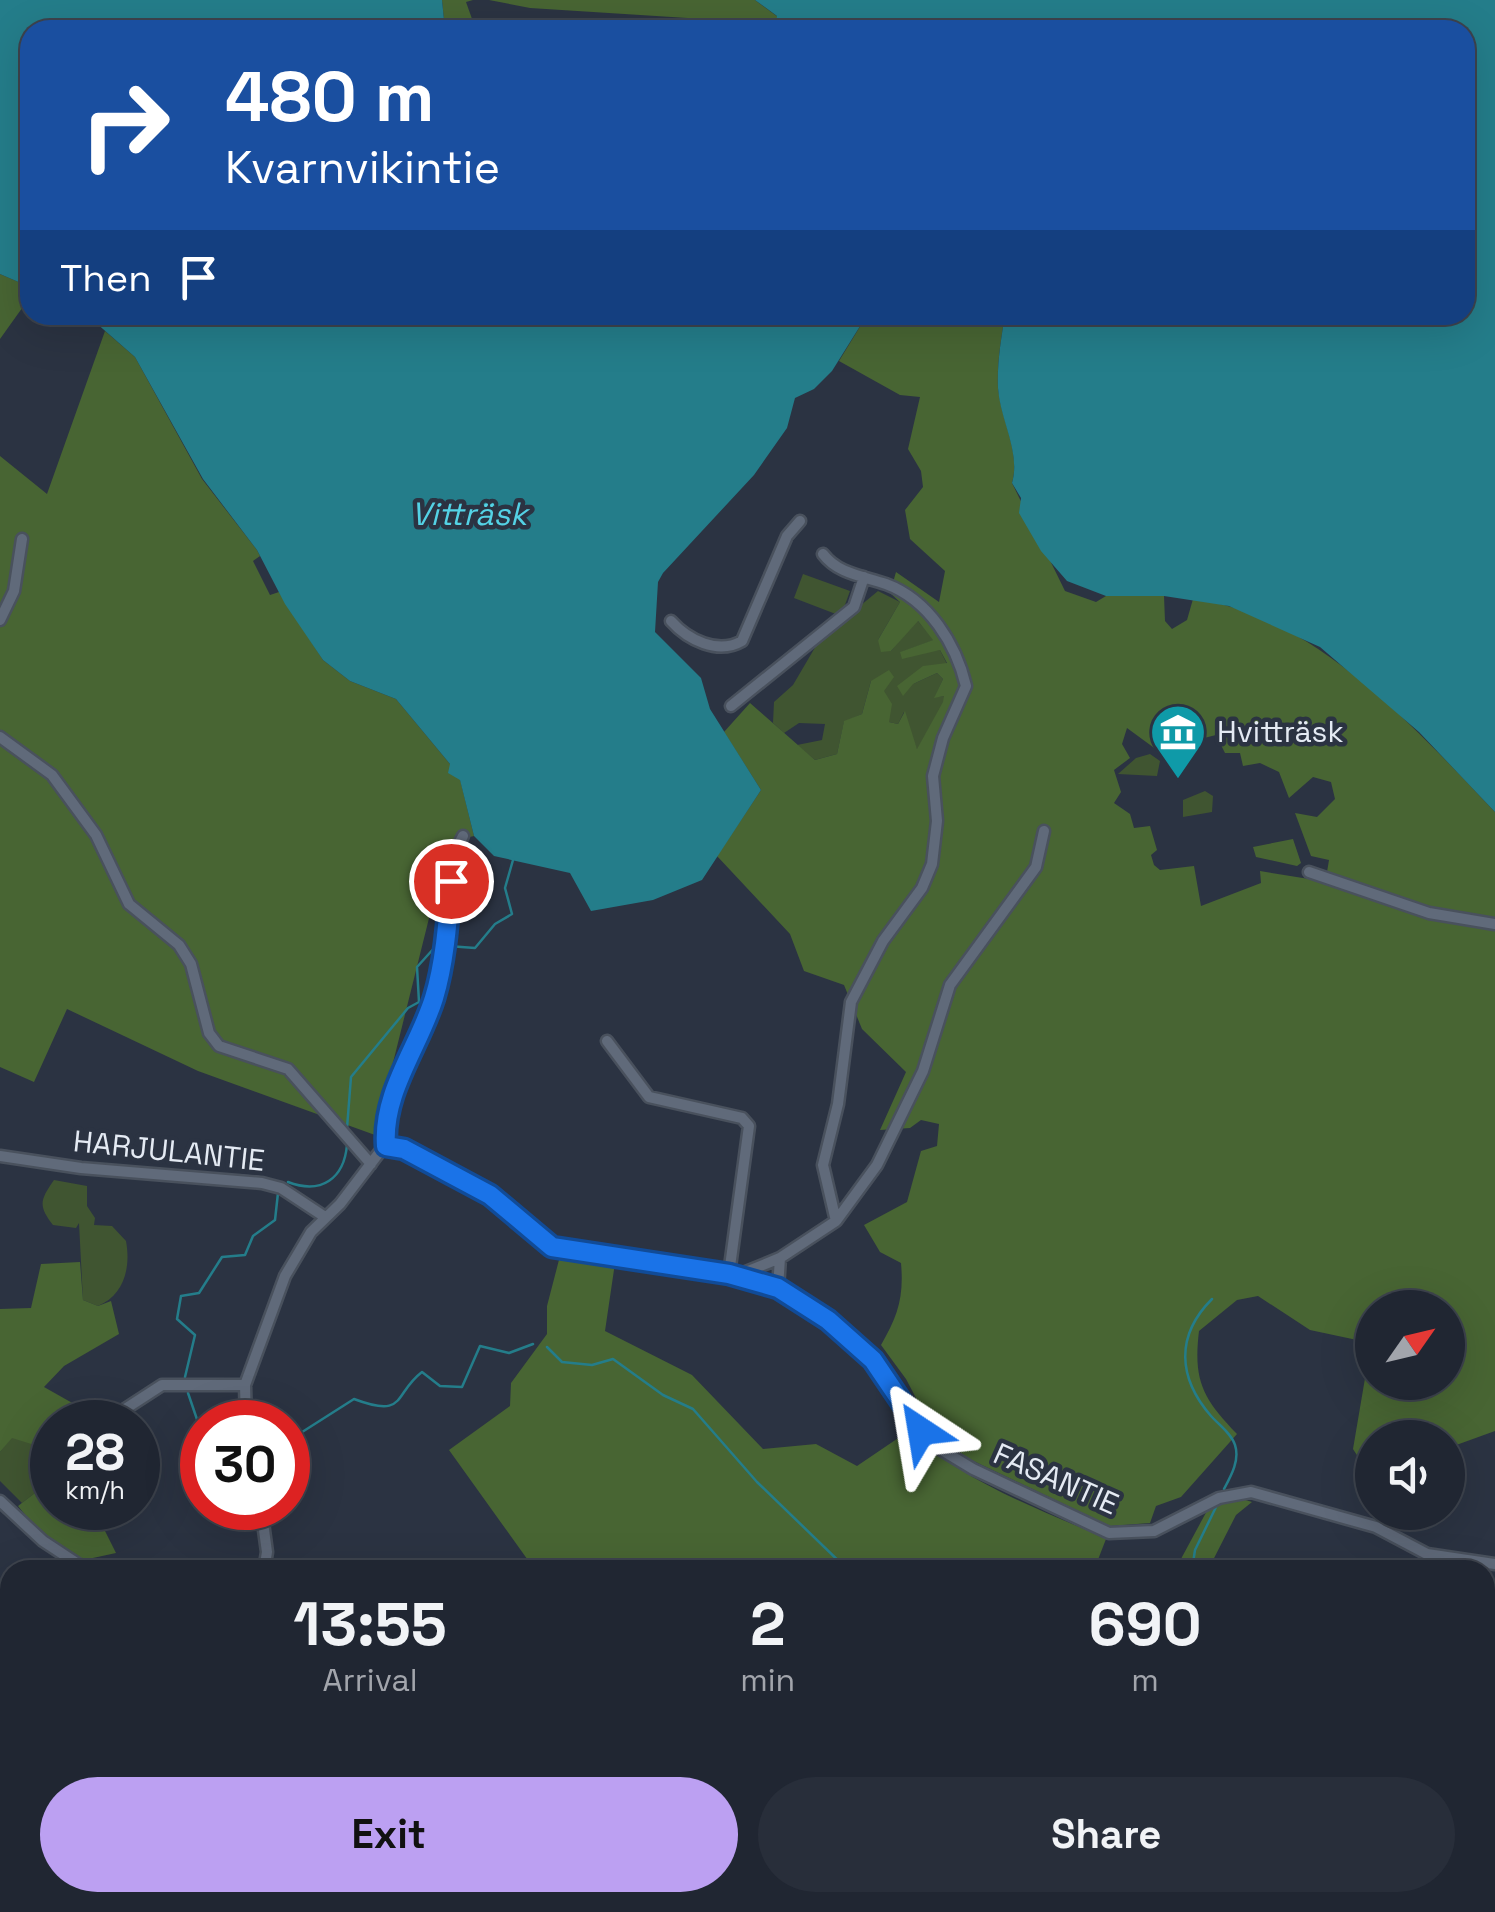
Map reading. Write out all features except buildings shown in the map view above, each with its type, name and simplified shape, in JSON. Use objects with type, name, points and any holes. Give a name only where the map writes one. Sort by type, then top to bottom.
[{"type":"street","points":[[672,621],[690,638],[713,646],[742,641],[787,536],[800,521]]},
{"type":"street","points":[[0,620],[14,591],[22,539]]},
{"type":"street","points":[[823,554],[846,572],[910,596],[953,648],[966,686],[943,738],[933,776],[937,821],[932,864],[922,888],[883,941],[851,1002],[840,1094],[823,1165],[836,1220]]},
{"type":"street","points":[[731,706],[854,607],[864,577]]},
{"type":"street","points":[[0,737],[62,788],[96,835],[129,904],[179,945],[190,964],[209,1032],[219,1046],[288,1069],[371,1164]]},
{"type":"street","points":[[607,1041],[649,1097],[742,1118],[749,1126],[732,1275],[780,1258],[836,1220],[877,1165],[935,1043],[950,985],[1036,868],[1044,832]]},
{"type":"street","points":[[245,1400],[245,1385],[285,1276],[325,1217],[386,1146],[388,1112],[397,1084],[436,994],[451,881],[463,836]]},
{"type":"street","points":[[1309,872],[1429,913],[1495,924]]},
{"type":"street","name":"FASANTIE","points":[[386,1146],[404,1149],[490,1195],[552,1247],[732,1275],[778,1288],[862,1348],[921,1431],[940,1449],[1090,1526],[1119,1536],[1143,1534],[1219,1498],[1252,1492],[1376,1526],[1427,1554],[1468,1560]]},
{"type":"street","name":"HARJULANTIE","points":[[0,1156],[81,1168],[262,1183],[281,1188],[325,1217]]},
{"type":"street","points":[[778,1288],[780,1258]]},
{"type":"street","points":[[139,1400],[162,1385],[245,1385]]},
{"type":"street","points":[[0,1501],[43,1541],[72,1560]]},
{"type":"street","points":[[264,1530],[265,1560]]},
{"type":"green space","points":[[442,0],[473,0],[466,2],[472,20],[444,20]]},
{"type":"green space","points":[[489,0],[755,0],[778,17],[719,20],[530,8]]},
{"type":"green space","points":[[0,274],[20,283],[20,311],[0,339]]},
{"type":"green space","points":[[861,325],[1004,325],[998,388],[1014,460],[1012,483],[1065,591],[1096,602],[1106,596],[1164,596],[1165,621],[1172,629],[1187,620],[1193,599],[1237,609],[1280,627],[1359,680],[1495,812],[1495,1431],[1465,1442],[1465,1420],[1358,1420],[1361,1400],[1465,1400],[1465,1290],[1355,1290],[1355,1340],[1310,1330],[1258,1296],[1237,1300],[1199,1331],[1198,1363],[1208,1399],[1237,1434],[1181,1497],[1156,1506],[1150,1523],[1110,1526],[963,1456],[927,1419],[906,1379],[881,1345],[899,1306],[901,1263],[880,1252],[864,1225],[907,1202],[921,1151],[937,1146],[939,1124],[921,1120],[910,1128],[880,1130],[906,1072],[862,1029],[844,985],[804,971],[790,934],[717,856],[761,790],[724,732],[750,703],[815,760],[837,754],[844,721],[862,714],[871,681],[889,670],[894,677],[884,691],[892,704],[889,722],[898,724],[905,711],[917,749],[943,702],[944,696],[934,698],[943,679],[937,673],[913,684],[903,696],[897,686],[923,666],[947,663],[940,650],[902,659],[900,652],[933,640],[918,621],[891,651],[881,652],[878,640],[900,602],[890,593],[896,572],[939,602],[945,571],[910,539],[905,510],[923,487],[921,471],[908,449],[920,397],[900,395],[839,361]],"holes":[[[1127,728],[1157,750],[1216,735],[1225,753],[1240,753],[1243,766],[1260,763],[1279,772],[1289,798],[1313,777],[1331,782],[1335,799],[1317,817],[1295,813],[1311,856],[1329,860],[1327,872],[1309,879],[1260,871],[1261,883],[1201,906],[1194,866],[1160,870],[1154,865],[1151,855],[1157,850],[1150,826],[1134,828],[1130,814],[1114,803],[1121,792],[1114,770],[1130,758],[1122,744]]]},
{"type":"green space","points":[[105,331],[135,357],[202,479],[257,550],[260,556],[253,561],[270,595],[279,592],[323,660],[350,681],[396,699],[460,779],[474,836],[448,842],[375,1135],[198,1071],[67,1009],[34,1082],[0,1067],[0,456],[47,494]]},
{"type":"green space","points":[[803,574],[850,591],[841,616],[794,598]]},
{"type":"green space","points":[[878,591],[900,602],[878,640],[891,651],[917,620],[934,640],[901,652],[940,650],[947,664],[913,684],[937,673],[943,679],[935,697],[944,696],[944,702],[917,750],[904,712],[898,724],[889,722],[871,681],[862,714],[844,722],[837,754],[815,760],[797,745],[822,740],[825,724],[799,723],[784,733],[773,723],[774,702],[793,685],[820,639]]},
{"type":"green space","points":[[1150,754],[1160,761],[1157,776],[1118,774],[1136,758]]},
{"type":"green space","points":[[1205,791],[1213,796],[1212,812],[1183,817],[1183,800]]},
{"type":"green space","points":[[1293,839],[1301,863],[1297,866],[1256,857],[1253,847]]},
{"type":"green space","points":[[54,1180],[87,1186],[87,1206],[95,1218],[94,1225],[112,1226],[126,1241],[124,1280],[114,1295],[98,1306],[83,1300],[79,1223],[76,1228],[53,1225],[43,1208]]},
{"type":"green space","points":[[560,1256],[615,1263],[605,1331],[692,1375],[763,1449],[816,1444],[857,1466],[913,1428],[930,1447],[976,1479],[1106,1539],[1098,1560],[528,1560],[449,1450],[510,1406],[511,1383],[547,1334],[547,1306]]},
{"type":"green space","points":[[80,1262],[83,1300],[98,1306],[111,1301],[119,1334],[64,1366],[44,1387],[67,1400],[30,1400],[30,1444],[12,1438],[0,1452],[0,1309],[31,1308],[41,1264]]},
{"type":"green space","points":[[12,1437],[30,1441],[30,1497],[22,1503],[0,1481],[0,1452]]},
{"type":"green space","points":[[30,1497],[30,1521],[18,1506]]},
{"type":"green space","points":[[1236,1497],[1252,1502],[1236,1515],[1213,1560],[1180,1560],[1209,1507]]},
{"type":"green space","points":[[37,1530],[104,1530],[116,1553],[78,1560]]},
{"type":"water","points":[[0,0],[442,0],[444,20],[20,20],[20,283],[0,274]]},
{"type":"water","points":[[755,0],[1495,0],[1495,812],[1419,732],[1320,647],[1229,606],[1164,596],[1106,596],[1067,581],[1041,551],[1019,513],[1021,498],[1012,483],[1014,460],[998,388],[1004,325],[1475,325],[1475,20],[776,20],[777,16]]},
{"type":"water","name":"Vitträsk","points":[[98,325],[861,325],[832,371],[814,389],[795,398],[787,428],[754,475],[658,582],[655,632],[701,678],[710,709],[761,790],[702,880],[653,900],[591,911],[570,873],[494,856],[474,836],[460,780],[448,773],[450,764],[396,699],[350,681],[323,660],[285,604],[257,550],[203,479],[135,357]]},
{"type":"waterway","points":[[448,946],[475,948],[495,924],[512,914],[505,888],[513,860]]},
{"type":"waterway","points":[[347,1128],[351,1077],[408,1008],[419,1002],[417,967],[436,946]]},
{"type":"waterway","points":[[288,1182],[311,1186],[329,1181],[341,1167],[347,1145]]},
{"type":"waterway","points":[[185,1377],[195,1335],[177,1319],[181,1296],[199,1293],[222,1257],[245,1255],[253,1236],[275,1220],[278,1193]]},
{"type":"waterway","points":[[1212,1299],[1192,1328],[1185,1357],[1200,1402],[1235,1445],[1236,1462],[1224,1489]]},
{"type":"waterway","points":[[310,1427],[354,1399],[391,1405],[422,1372],[440,1386],[462,1387],[480,1346],[509,1353],[533,1344]]},
{"type":"waterway","points":[[547,1347],[562,1362],[592,1365],[613,1359],[663,1395],[693,1409],[757,1482],[838,1560]]},
{"type":"waterway","points":[[188,1393],[190,1400]]},
{"type":"waterway","points":[[1194,1560],[1217,1505]]},
{"type":"place","name":"Hvitträsk","points":[[1178,781]]},
{"type":"route","points":[[451,881],[436,994],[397,1084],[384,1132],[386,1146],[404,1149],[425,1164],[490,1195],[517,1222],[552,1247],[729,1274],[796,1297],[862,1348],[880,1368],[921,1431]]}]
